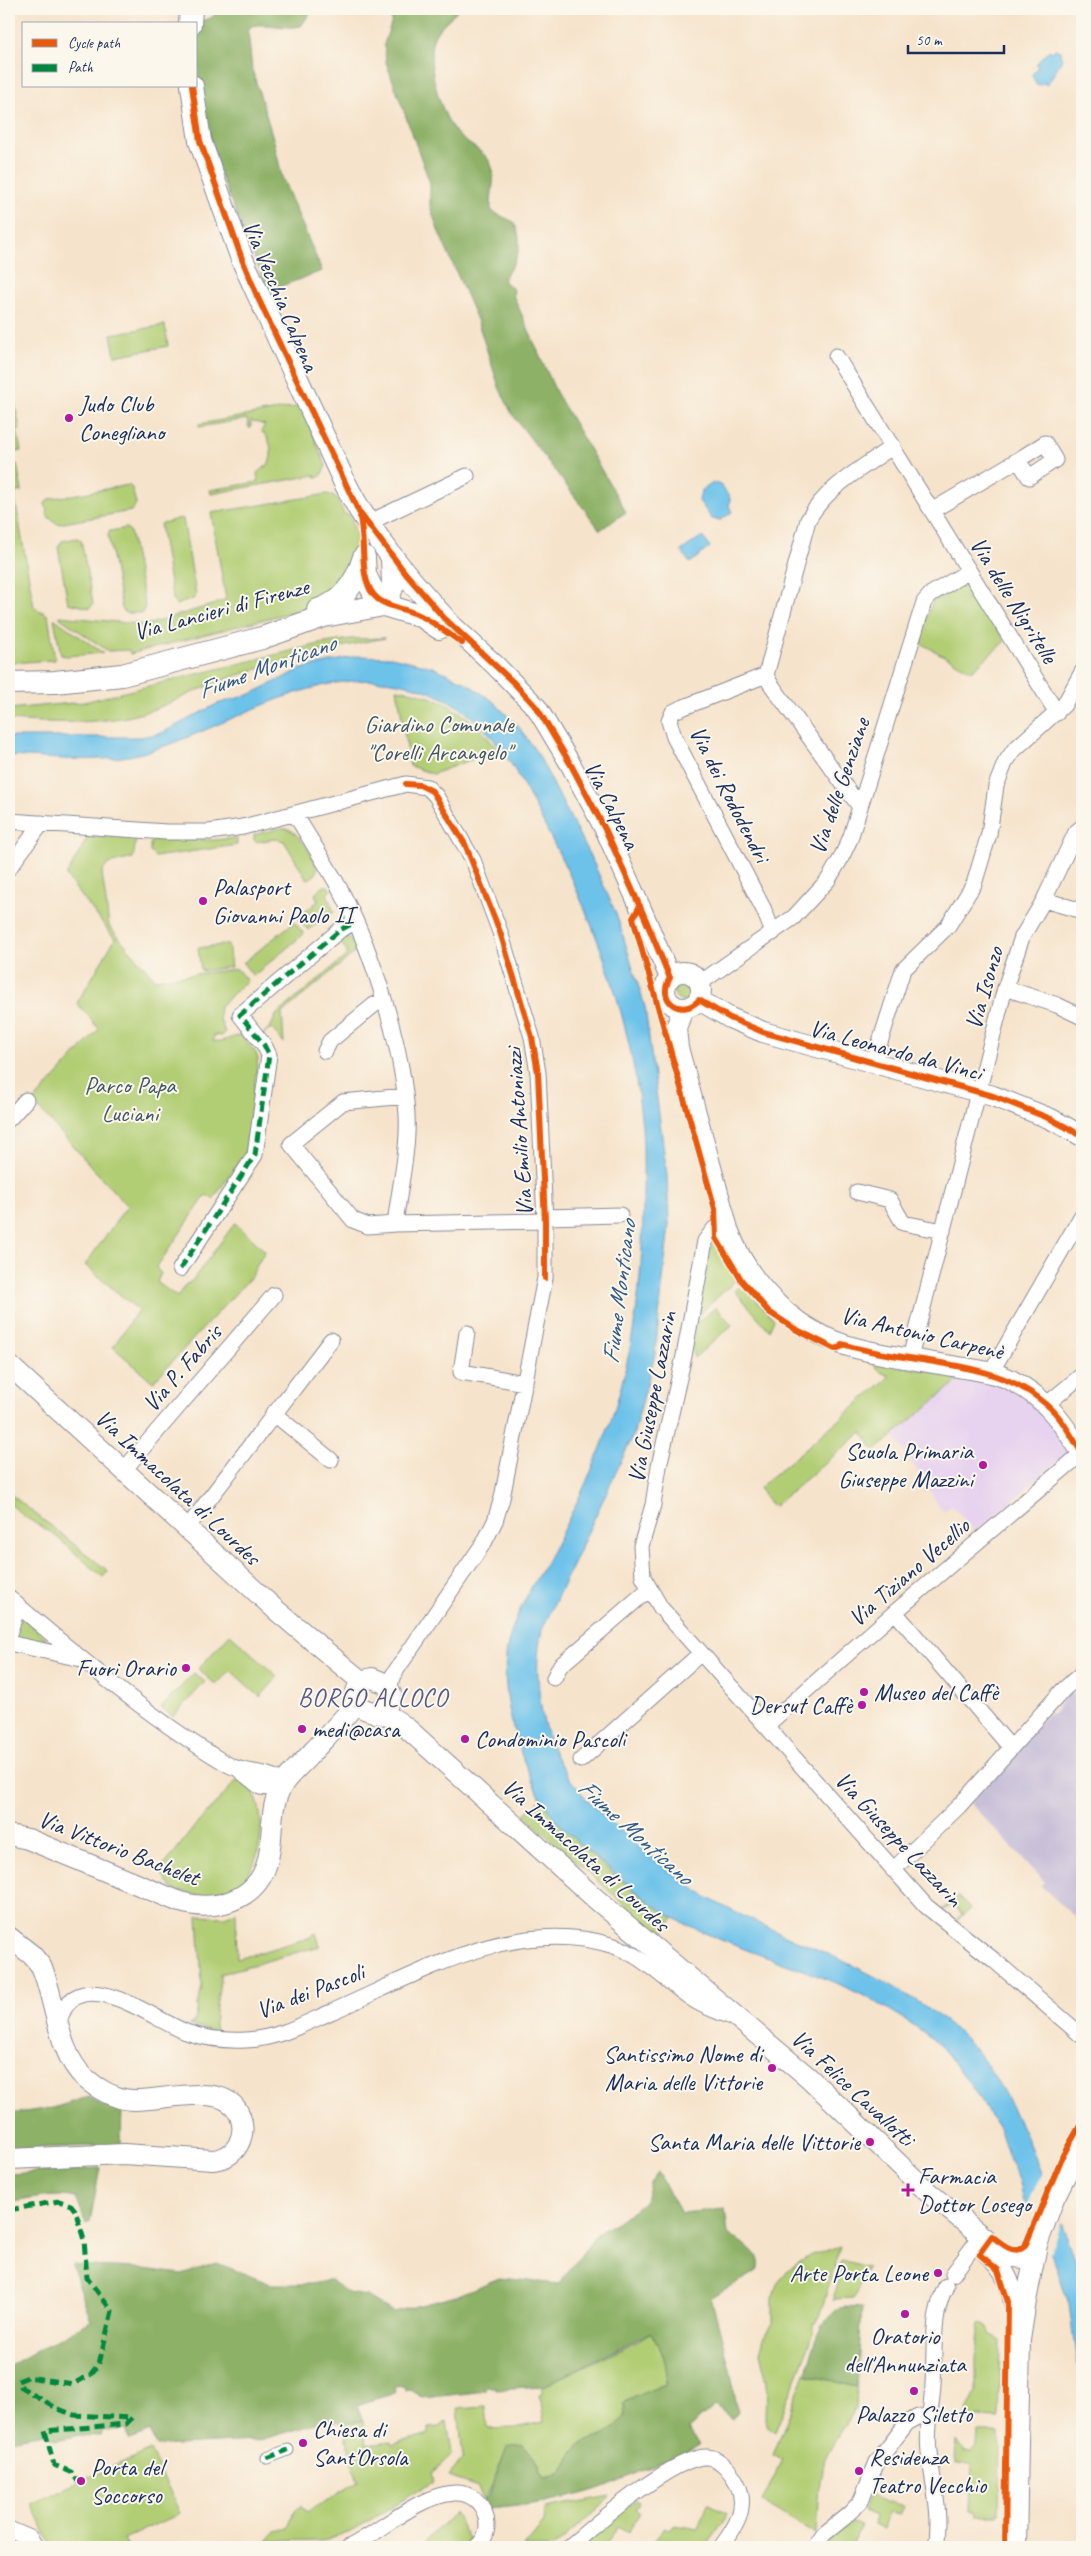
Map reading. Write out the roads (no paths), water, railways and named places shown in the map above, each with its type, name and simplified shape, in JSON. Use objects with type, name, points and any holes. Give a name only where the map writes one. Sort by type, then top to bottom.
[{"type":"main road","points":[[190,22],[192,9]]},
{"type":"main road","name":"Via Vecchia Calpena","points":[[192,88],[200,141],[242,259],[258,298],[364,518]]},
{"type":"main road","points":[[364,518],[441,623]]},
{"type":"main road","points":[[364,518],[366,575],[383,601],[441,623]]},
{"type":"main road","points":[[320,610],[340,598],[349,589],[356,579],[364,557]]},
{"type":"main road","points":[[383,601],[394,578],[392,557]]},
{"type":"main road","name":"Via Lancieri di Firenze","points":[[9,683],[55,682],[122,675],[262,638],[324,616],[383,601]]},
{"type":"main road","name":"Via Lancieri di Firenze","points":[[9,683],[140,658],[320,610]]},
{"type":"street","name":"Via delle Nigritelle","points":[[836,356],[1057,713]]},
{"type":"street","points":[[860,807],[766,675],[808,520],[814,510],[840,484],[893,446]]},
{"type":"street","points":[[933,510],[1018,460]]},
{"type":"street","points":[[364,518],[467,476]]},
{"type":"street","name":"Via delle Genziane","points":[[687,988],[773,933],[812,900],[828,880],[850,839],[924,602],[931,594],[969,571]]},
{"type":"street","name":"Via Lancieri di Firenze","points":[[320,610],[344,603],[383,601]]},
{"type":"street","name":"Via Calpena","points":[[262,638],[310,625],[370,613],[401,615],[441,623],[495,665],[537,708],[556,739],[606,832],[645,918],[687,988]]},
{"type":"street","points":[[873,1064],[903,970],[948,926],[974,884],[989,834],[996,786],[1005,764],[1014,750],[1064,705],[1082,672]]},
{"type":"street","name":"Via dei Rododendri","points":[[766,675],[679,709],[673,712],[669,721],[674,737],[764,910],[773,933]]},
{"type":"street","name":"Via Emilio Antoniazzi","points":[[9,820],[166,832],[209,832],[243,827],[406,784],[427,787],[441,803],[465,844],[484,887],[500,932],[532,1037],[538,1073],[545,1219],[544,1291],[502,1498],[495,1521],[485,1541],[389,1686]]},
{"type":"street","points":[[295,814],[340,890],[355,922],[383,1001],[394,1040],[405,1096],[407,1126],[395,1224]]},
{"type":"street","points":[[9,868],[42,823]]},
{"type":"street","name":"Via Isonzo","points":[[910,1358],[1005,988],[1022,938],[1044,900],[1076,832],[1082,827]]},
{"type":"street","points":[[1044,900],[1082,912]]},
{"type":"street","points":[[180,1269],[255,1156],[268,1055],[264,1045],[240,1014],[340,930],[355,922]]},
{"type":"street","name":"Via Leonardo da Vinci","points":[[687,988],[763,1032],[994,1096],[1050,1119],[1082,1136]]},
{"type":"street","name":"Via Antonio Carpenè","points":[[687,988],[677,1020],[676,1036],[728,1229],[739,1255],[757,1283],[777,1304],[800,1322],[842,1344],[1006,1378],[1046,1404],[1060,1419],[1082,1453]]},
{"type":"street","points":[[1005,988],[1057,1005],[1082,1017]]},
{"type":"street","points":[[325,1051],[330,1041],[374,1004],[383,1001]]},
{"type":"street","points":[[405,1096],[343,1102],[291,1144],[357,1223],[368,1226],[620,1215]]},
{"type":"street","points":[[9,1119],[26,1100]]},
{"type":"street","points":[[856,1192],[890,1200],[903,1223],[943,1231]]},
{"type":"street","points":[[990,1374],[1082,1215]]},
{"type":"street","name":"Via Giuseppe Lazzarin","points":[[728,1229],[714,1229],[705,1241],[684,1356],[659,1466],[653,1505],[641,1546],[641,1568],[648,1590],[661,1608],[893,1870],[933,1912],[996,1961],[1082,2036]]},
{"type":"street","name":"Via P. Fabris","points":[[124,1470],[274,1295]]},
{"type":"street","points":[[468,1333],[461,1372],[525,1383]]},
{"type":"street","points":[[186,1528],[331,1340]]},
{"type":"street","name":"Via Immacolata di Lourdes","points":[[9,1365],[314,1644],[362,1699],[400,1723],[597,1900],[742,2022]]},
{"type":"street","points":[[1046,1404],[1082,1375]]},
{"type":"street","points":[[273,1413],[330,1460]]},
{"type":"street","name":"Via Tiziano Vecellio","points":[[766,1726],[895,1612],[1082,1453]]},
{"type":"street","points":[[554,1678],[560,1666],[648,1590]]},
{"type":"street","points":[[9,1634],[16,1613],[11,1600]]},
{"type":"street","points":[[11,1600],[84,1660],[228,1766],[262,1780],[275,1776],[282,1786]]},
{"type":"street","points":[[895,1612],[1011,1748]]},
{"type":"street","points":[[9,1643],[84,1660]]},
{"type":"street","points":[[581,1760],[702,1653]]},
{"type":"street","points":[[893,1870],[940,1826],[1063,1690],[1082,1673]]},
{"type":"street","points":[[362,1699],[372,1678],[389,1686]]},
{"type":"street","name":"Via Immacolata di Lourdes","points":[[389,1686],[400,1723]]},
{"type":"street","name":"Via Vittorio Bachelet","points":[[9,1835],[28,1839],[180,1902],[196,1906],[213,1906],[242,1896],[258,1880],[267,1863],[272,1818],[282,1786],[362,1699],[384,1709],[389,1686]]},
{"type":"street","points":[[262,1780],[303,1762]]},
{"type":"street","points":[[262,1780],[272,1818]]},
{"type":"street","points":[[9,1937],[32,1955],[40,1966],[69,2057],[83,2077],[93,2085],[119,2098],[131,2100],[154,2100],[208,2094],[219,2096],[234,2105],[240,2113],[243,2127],[240,2142],[229,2155],[213,2160],[105,2154],[9,2159]]},
{"type":"street","name":"Via dei Pascoli","points":[[59,2022],[64,2009],[75,1998],[84,1994],[99,1993],[120,1999],[201,2037],[230,2040],[267,2037],[297,2027],[471,1951],[504,1941],[538,1938],[585,1940],[623,1949],[692,1999],[742,2022]]},
{"type":"street","name":"Via Felice Cavallotti","points":[[742,2022],[852,2117],[929,2194],[975,2244],[1004,2270],[1012,2291],[1020,2340]]},
{"type":"street","points":[[1016,2547],[1020,2340],[1027,2259],[1054,2198],[1082,2143]]},
{"type":"street","name":"Via Felice Cavallotti","points":[[929,2194],[1006,2256],[1027,2259]]},
{"type":"street","points":[[936,2547],[938,2505],[929,2453],[928,2417],[933,2384],[937,2314],[950,2280],[975,2244]]},
{"type":"street","points":[[815,2547],[824,2534],[850,2514],[861,2501],[877,2462],[907,2422],[918,2417],[928,2417]]},
{"type":"street","points":[[267,2458],[288,2450]]},
{"type":"street","points":[[569,2547],[610,2510],[645,2486],[682,2465],[702,2457],[716,2459],[726,2468],[737,2484],[741,2498],[741,2513],[721,2547]]},
{"type":"street","points":[[350,2547],[426,2500],[456,2493],[473,2498],[484,2512],[488,2526],[486,2535],[476,2547]]},
{"type":"street","points":[[9,2529],[30,2538],[36,2547]]},
{"type":"water","points":[[1055,49],[1062,52],[1060,56],[1063,58],[1047,85],[1044,83],[1036,84],[1032,75],[1038,66],[1036,64],[1049,50],[1052,52]]},
{"type":"water","points":[[713,483],[720,484],[730,498],[729,506],[732,512],[721,520],[712,519],[699,501],[701,491]]},
{"type":"water","points":[[702,536],[710,547],[690,563],[681,551]]},
{"type":"water","points":[[356,656],[391,657],[433,667],[463,681],[493,701],[519,727],[539,756],[595,866],[617,916],[645,1007],[667,1175],[669,1225],[655,1354],[633,1436],[542,1630],[538,1657],[538,1680],[544,1723],[551,1744],[560,1763],[584,1796],[633,1842],[685,1883],[719,1904],[876,1977],[906,1994],[934,2013],[961,2035],[977,2052],[991,2071],[1017,2117],[1077,2264],[1083,2289],[1082,2378],[1076,2357],[1069,2304],[1053,2257],[1023,2198],[1020,2181],[1011,2163],[1000,2130],[969,2083],[943,2049],[900,2016],[848,1988],[720,1940],[695,1929],[653,1904],[583,1847],[550,1812],[537,1791],[516,1739],[511,1719],[506,1680],[508,1644],[516,1618],[586,1483],[611,1420],[629,1354],[641,1268],[643,1155],[642,1127],[631,1052],[611,978],[584,906],[524,785],[509,761],[494,739],[476,720],[454,704],[429,692],[398,683],[365,680],[333,684],[302,691],[179,741],[132,755],[80,760],[9,756],[9,737],[141,737],[162,733],[217,704],[251,694],[301,669]]},
{"type":"place","name":"Judo Club Conegliano","points":[[69,418]]},
{"type":"place","name":"Palasport Giovanni Paolo II","points":[[203,901]]},
{"type":"place","name":"Scuola Primaria Giuseppe Mazzini","points":[[983,1465]]},
{"type":"place","name":"Fuori Orario","points":[[186,1668]]},
{"type":"place","name":"Museo del Caffè","points":[[864,1692]]},
{"type":"place","name":"Dersut Caffè","points":[[862,1705]]},
{"type":"place","name":"medi@casa","points":[[302,1729]]},
{"type":"place","name":"Condominio Pascoli","points":[[465,1739]]},
{"type":"place","name":"Santissimo Nome di Maria delle Vittorie","points":[[772,2068]]},
{"type":"place","name":"Santa Maria delle Vittorie","points":[[870,2142]]},
{"type":"place","name":"Farmacia Dottor Losego","points":[[908,2190]]},
{"type":"place","name":"Arte Porta Leone","points":[[938,2273]]},
{"type":"place","name":"Oratorio dell'Annunziata","points":[[905,2314]]},
{"type":"place","name":"Palazzo Siletto","points":[[914,2391]]},
{"type":"place","name":"Chiesa di Sant'Orsola","points":[[303,2443]]},
{"type":"place","name":"Residenza Teatro Vecchio","points":[[859,2471]]},
{"type":"place","name":"Porta del Soccorso","points":[[81,2481]]},
{"type":"district","name":"BORGO ALLOCO","points":[[373,1697]]},
{"type":"water label","name":"Fiume Monticano","points":[[266,666]]},
{"type":"water label","name":"Fiume Monticano","points":[[618,1292]]},
{"type":"water label","name":"Fiume Monticano","points":[[636,1831]]},
{"type":"park label","name":"Giardino Comunale \"Corelli Arcangelo\"","points":[[439,738]]},
{"type":"park label","name":"Parco Papa Luciani","points":[[130,1099]]}]
